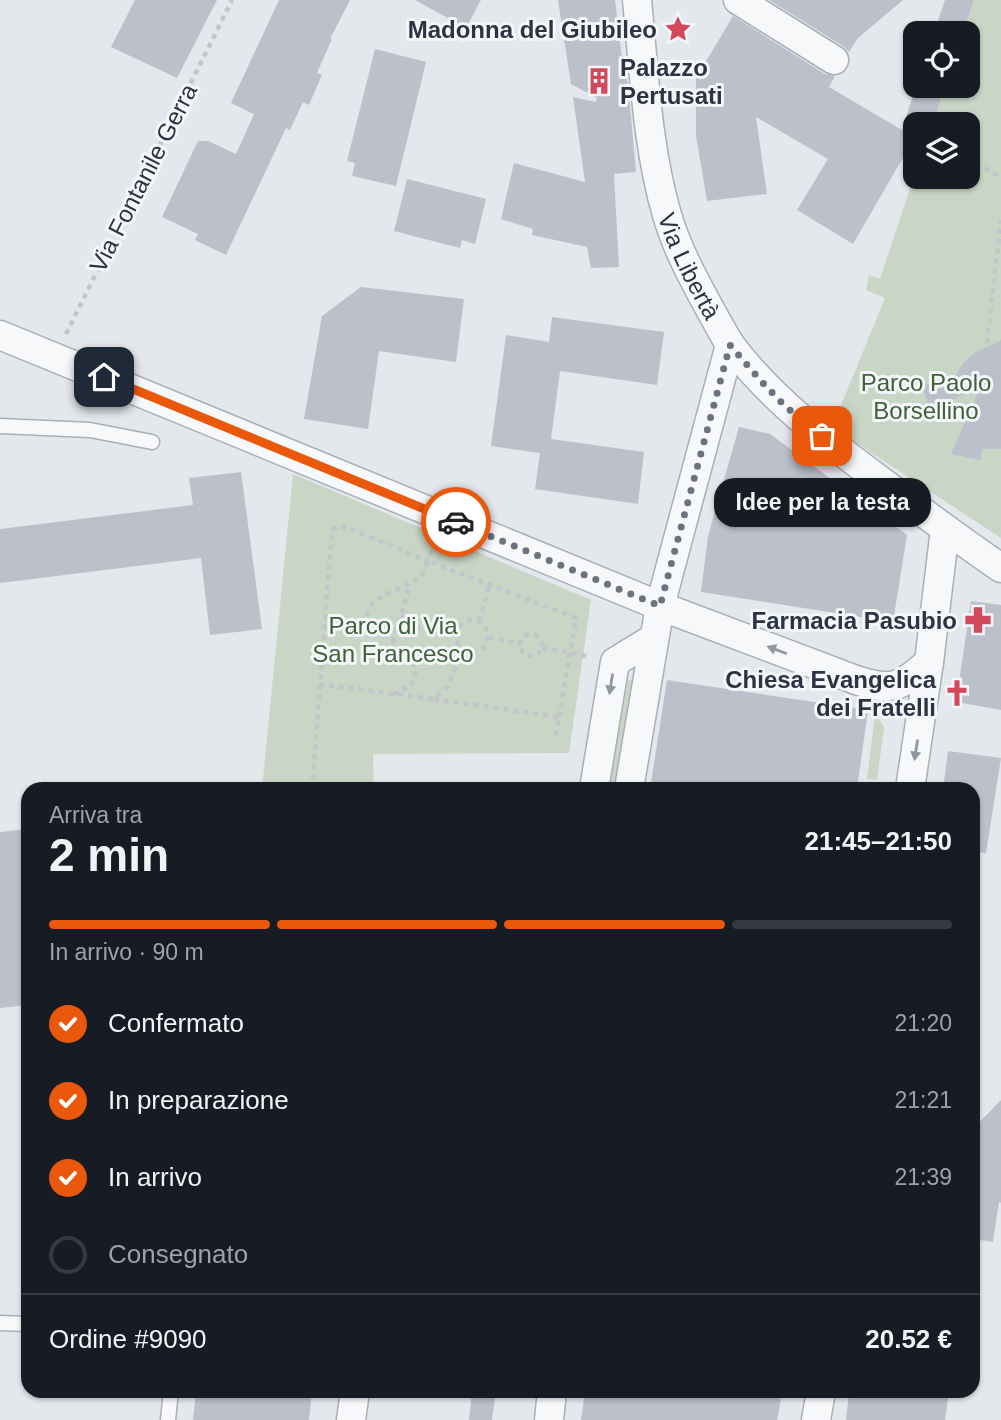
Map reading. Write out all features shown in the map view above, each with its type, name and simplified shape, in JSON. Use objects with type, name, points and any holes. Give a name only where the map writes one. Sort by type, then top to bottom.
[{"type":"street","name":"Via Libertà","points":[[637,0],[649,117],[667,215],[692,276],[730,345],[785,406],[858,464],[1001,568]]},
{"type":"street","points":[[738,0],[834,60]]},
{"type":"street","points":[[0,335],[660,606],[876,687],[892,687],[909,679],[929,662]]},
{"type":"street","points":[[630,782],[660,606],[730,345]]},
{"type":"street","points":[[911,782],[945,529]]},
{"type":"street","points":[[595,782],[615,662],[654,638]]},
{"type":"street","points":[[351,1420],[354,1398]]},
{"type":"street","points":[[549,1420],[551,1398]]},
{"type":"street","points":[[816,1420],[820,1398]]},
{"type":"lane","points":[[0,426],[90,430],[152,442]]},
{"type":"lane","points":[[0,1323],[21,1324]]},
{"type":"lane","points":[[168,1420],[170,1398]]},
{"type":"path","name":"Via Fontanile Gerra","points":[[54,357],[232,0]]},
{"type":"path","points":[[980,165],[1001,178]]},
{"type":"path","points":[[987,342],[1001,220]]},
{"type":"path","points":[[393,694],[409,687],[416,675],[408,653],[374,626],[368,617],[369,609],[377,599],[422,576],[444,517]]},
{"type":"path","points":[[313,782],[332,530],[339,526],[576,618],[555,740]]},
{"type":"path","points":[[393,642],[411,583]]},
{"type":"path","points":[[479,621],[490,584]]},
{"type":"path","points":[[401,615],[419,629],[440,632],[457,629]]},
{"type":"path","points":[[468,620],[479,621],[488,631],[488,643],[475,652],[464,650],[456,640],[457,629],[461,623],[468,620]]},
{"type":"path","points":[[520,644],[525,636],[534,634],[542,643],[542,648]]},
{"type":"path","points":[[489,637],[520,644]]},
{"type":"path","points":[[520,644],[528,656],[534,656],[542,648]]},
{"type":"path","points":[[542,648],[615,662]]},
{"type":"path","points":[[433,699],[447,687],[464,650]]},
{"type":"path","points":[[319,684],[559,717]]},
{"type":"green space","name":"Parco Paolo Borsellino","points":[[974,0],[1001,0],[1001,538],[832,427],[885,298],[866,290],[869,275],[880,279],[910,189],[980,189],[980,112],[936,112],[941,98],[980,98],[980,21],[967,21]]},
{"type":"green space","name":"Parco di Via San Francesco","points":[[293,474],[591,600],[569,753],[373,754],[374,782],[263,782]]},
{"type":"green space","points":[[628,680],[636,682],[619,782],[609,782]]},
{"type":"green space","points":[[875,716],[884,728],[877,780],[867,779]]},
{"type":"building","points":[[135,0],[217,0],[177,78],[111,47]]},
{"type":"building","points":[[279,0],[350,0],[330,39],[317,73],[322,75],[309,105],[303,102],[290,130],[286,128],[226,255],[195,240],[198,234],[162,217],[198,141],[208,141],[236,154],[254,114],[231,103]]},
{"type":"building","points":[[415,0],[481,0],[466,28]]},
{"type":"building","points":[[558,0],[615,0],[622,59],[628,84],[636,172],[614,174],[619,267],[591,268],[587,247],[532,235],[533,229],[501,219],[514,163],[585,182],[573,97],[596,102],[597,98],[571,84]]},
{"type":"building","points":[[769,0],[903,0],[858,38],[849,52]]},
{"type":"building","points":[[945,0],[974,0],[967,21],[938,21]]},
{"type":"building","points":[[733,16],[825,74],[835,76],[829,87],[902,130],[903,127],[903,158],[853,244],[797,210],[828,159],[756,117],[767,194],[707,201],[696,136],[696,78]]},
{"type":"building","points":[[375,49],[426,62],[396,186],[352,176],[355,163],[347,161]]},
{"type":"building","points":[[912,98],[941,98],[937,112],[908,112]]},
{"type":"building","points":[[407,179],[486,199],[475,244],[462,240],[460,248],[394,231]]},
{"type":"building","points":[[361,287],[464,299],[456,362],[379,351],[368,429],[304,419],[322,316]]},
{"type":"building","points":[[552,317],[664,332],[657,385],[560,371],[551,439],[644,452],[638,504],[535,489],[540,453],[491,446],[506,335],[549,342]]},
{"type":"building","points":[[1001,339],[1001,449],[982,449],[981,460],[951,454],[983,381],[931,414],[921,384],[953,383],[966,360]]},
{"type":"building","points":[[739,427],[770,434],[907,535],[893,622],[701,592],[708,536]]},
{"type":"building","points":[[241,472],[262,629],[210,635],[201,558],[0,583],[0,529],[193,505],[189,478]]},
{"type":"building","points":[[971,601],[1001,605],[1001,710],[956,702]]},
{"type":"building","points":[[667,680],[868,710],[858,782],[651,782]]},
{"type":"building","points":[[948,751],[1001,758],[986,853],[980,853],[980,782],[944,782]]},
{"type":"building","points":[[21,830],[21,1006],[0,1008],[0,832]]},
{"type":"building","points":[[1001,1100],[1001,1203],[999,1202],[993,1242],[980,1240],[980,1122]]},
{"type":"building","points":[[195,1398],[311,1398],[309,1420],[193,1420]]},
{"type":"building","points":[[471,1398],[495,1398],[492,1420],[469,1420]]},
{"type":"building","points":[[584,1398],[781,1399],[777,1420],[581,1420]]},
{"type":"building","points":[[848,1398],[948,1398],[945,1420],[846,1420]]},
{"type":"way so far","points":[[456,522],[660,606],[730,345],[785,406],[822,436]]},
{"type":"place","name":"Madonna del Giubileo","points":[[678,29]]},
{"type":"place","name":"Palazzo Pertusati","points":[[599,81]]},
{"type":"place","name":"Idee per la testa","points":[[822,436]]},
{"type":"place","name":"Farmacia Pasubio","points":[[978,620]]},
{"type":"place","name":"Chiesa Evangelica dei Fratelli","points":[[957,693]]},
{"type":"route","points":[[104,377],[456,522]]}]
